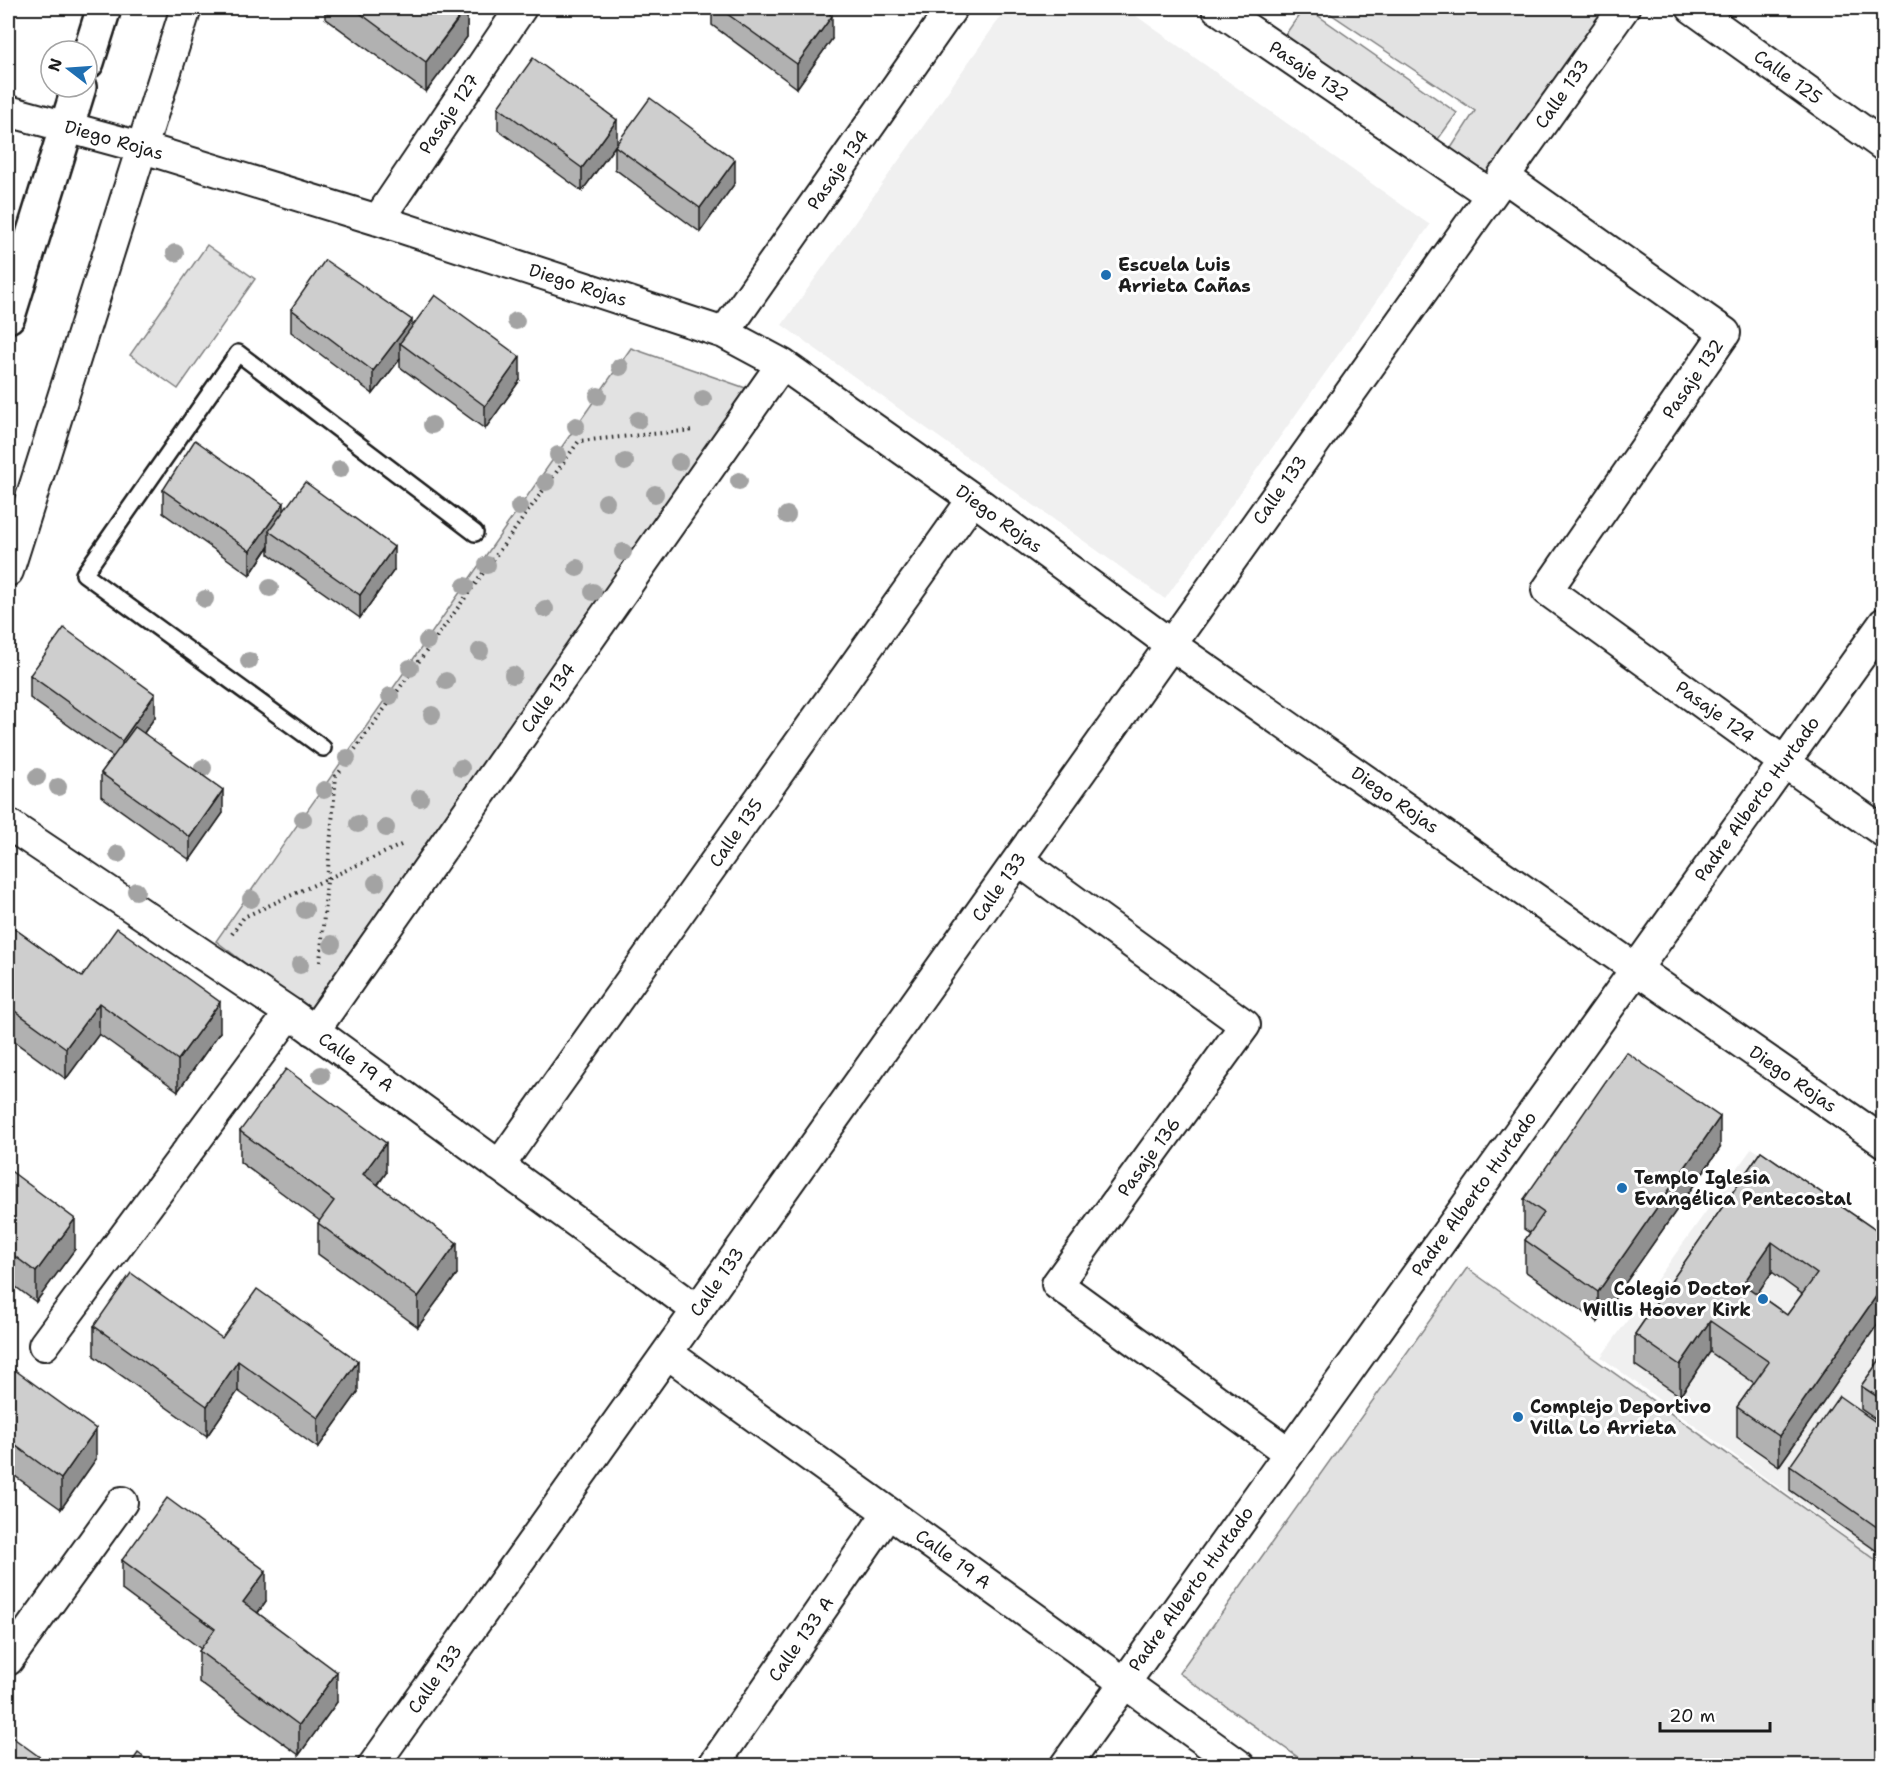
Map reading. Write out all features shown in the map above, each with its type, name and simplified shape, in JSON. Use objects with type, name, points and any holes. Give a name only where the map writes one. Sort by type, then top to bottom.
[{"type":"main road","points":[[94,39],[104,8]]},
{"type":"main road","points":[[8,316],[75,99]]},
{"type":"street","points":[[8,570],[140,147],[186,8]]},
{"type":"street","name":"Pasaje 127","points":[[378,220],[521,8]]},
{"type":"street","name":"Pasaje 134","points":[[724,333],[952,8]]},
{"type":"street","name":"Pasaje 132","points":[[1217,8],[1725,333],[1547,590]]},
{"type":"street","name":"Calle 133","points":[[373,1766],[1624,8]]},
{"type":"street","name":"Calle 125","points":[[1692,8],[1884,146]]},
{"type":"street","name":"Diego Rojas","points":[[8,111],[140,147],[378,220],[724,333],[782,364],[973,499],[1170,644],[1884,1142]]},
{"type":"street","name":"Calle 134","points":[[314,1031],[782,364]]},
{"type":"street","name":"Calle 135","points":[[499,1166],[973,499]]},
{"type":"street","name":"Pasaje 124","points":[[1547,590],[1884,832]]},
{"type":"street","name":"Padre Alberto Hurtado","points":[[1065,1766],[1884,623]]},
{"type":"street","name":"Calle 19 A","points":[[8,824],[290,1013],[697,1310]]},
{"type":"street","name":"Pasaje 136","points":[[1017,860],[1245,1025],[1057,1284],[1289,1453]]},
{"type":"street","points":[[44,1345],[290,1013]]},
{"type":"street","name":"Calle 19 A","points":[[667,1353],[1240,1766]]},
{"type":"street","points":[[8,1660],[122,1502]]},
{"type":"street","name":"Calle 133 A","points":[[712,1766],[888,1513]]},
{"type":"lane","points":[[323,748],[84,574],[238,353],[475,533]]},
{"type":"path","points":[[319,972],[336,776],[579,441],[739,426]]},
{"type":"path","points":[[213,962],[244,917],[401,845]]},
{"type":"shaded area","name":"Escuela Luis Arrieta Cañas","points":[[1007,8],[1125,8],[1430,225],[1165,599],[782,325]]},
{"type":"shaded area","points":[[1304,8],[1457,113],[1436,142],[1285,35]]},
{"type":"shaded area","points":[[1322,8],[1605,8],[1490,176],[1451,148],[1475,111]]},
{"type":"shaded area","points":[[207,245],[255,279],[178,389],[130,355]]},
{"type":"shaded area","points":[[631,348],[754,391],[313,1015],[216,941]]},
{"type":"shaded area","name":"Colegio Doctor Willis Hoover Kirk","points":[[1752,1148],[1883,1240],[1883,1564],[1601,1357]]},
{"type":"shaded area","name":"Complejo Deportivo Villa Lo Arrieta","points":[[1467,1268],[1883,1565],[1883,1765],[1309,1765],[1179,1673]]},
{"type":"building","points":[[353,8],[466,8],[426,62]]},
{"type":"building","points":[[719,8],[821,8],[832,16],[797,64]]},
{"type":"building","points":[[533,58],[617,120],[582,168],[498,107]]},
{"type":"building","points":[[650,98],[735,160],[700,208],[615,146]]},
{"type":"building","points":[[325,260],[412,320],[373,371],[291,309]]},
{"type":"building","points":[[435,295],[520,357],[485,406],[400,343]]},
{"type":"building","points":[[195,440],[284,503],[250,551],[163,490]]},
{"type":"building","points":[[305,482],[394,547],[360,595],[269,531]]},
{"type":"building","points":[[64,628],[155,694],[122,741],[30,675]]},
{"type":"building","points":[[135,727],[223,790],[190,837],[101,773]]},
{"type":"building","points":[[8,924],[82,977],[117,928],[220,1002],[178,1060],[99,1003],[66,1048],[8,1006]]},
{"type":"building","name":"Templo Iglesia Evangélica Pentecostal","points":[[1626,1052],[1720,1117],[1598,1292],[1525,1240],[1544,1213],[1524,1199]]},
{"type":"building","points":[[286,1069],[386,1143],[363,1174],[457,1243],[418,1297],[318,1223],[334,1201],[240,1131]]},
{"type":"building","points":[[1761,1151],[1884,1236],[1884,1285],[1779,1436],[1737,1407],[1769,1362],[1710,1321],[1680,1365],[1635,1334]],"holes":[[[1772,1242],[1817,1274],[1787,1315],[1743,1284]]]},
{"type":"building","points":[[8,1169],[75,1219],[36,1272],[8,1251]]},
{"type":"building","points":[[131,1273],[222,1338],[257,1289],[358,1361],[318,1418],[238,1361],[207,1406],[94,1326]]},
{"type":"building","points":[[1884,1354],[1884,1401],[1861,1386]]},
{"type":"building","points":[[8,1365],[96,1429],[61,1479],[8,1440]]},
{"type":"building","points":[[1839,1396],[1884,1428],[1884,1532],[1790,1466]]},
{"type":"building","points":[[167,1498],[266,1571],[243,1602],[337,1672],[299,1725],[199,1651],[215,1629],[122,1560]]},
{"type":"building","points":[[12,1737],[52,1766],[8,1766],[8,1744]]},
{"type":"building","points":[[138,1753],[155,1766],[129,1766]]},
{"type":"place","name":"Escuela Luis Arrieta Cañas","points":[[1106,275]]},
{"type":"place","name":"Templo Iglesia Evangélica Pentecostal","points":[[1622,1188]]},
{"type":"place","name":"Colegio Doctor Willis Hoover Kirk","points":[[1763,1299]]},
{"type":"place","name":"Complejo Deportivo Villa Lo Arrieta","points":[[1518,1417]]}]
